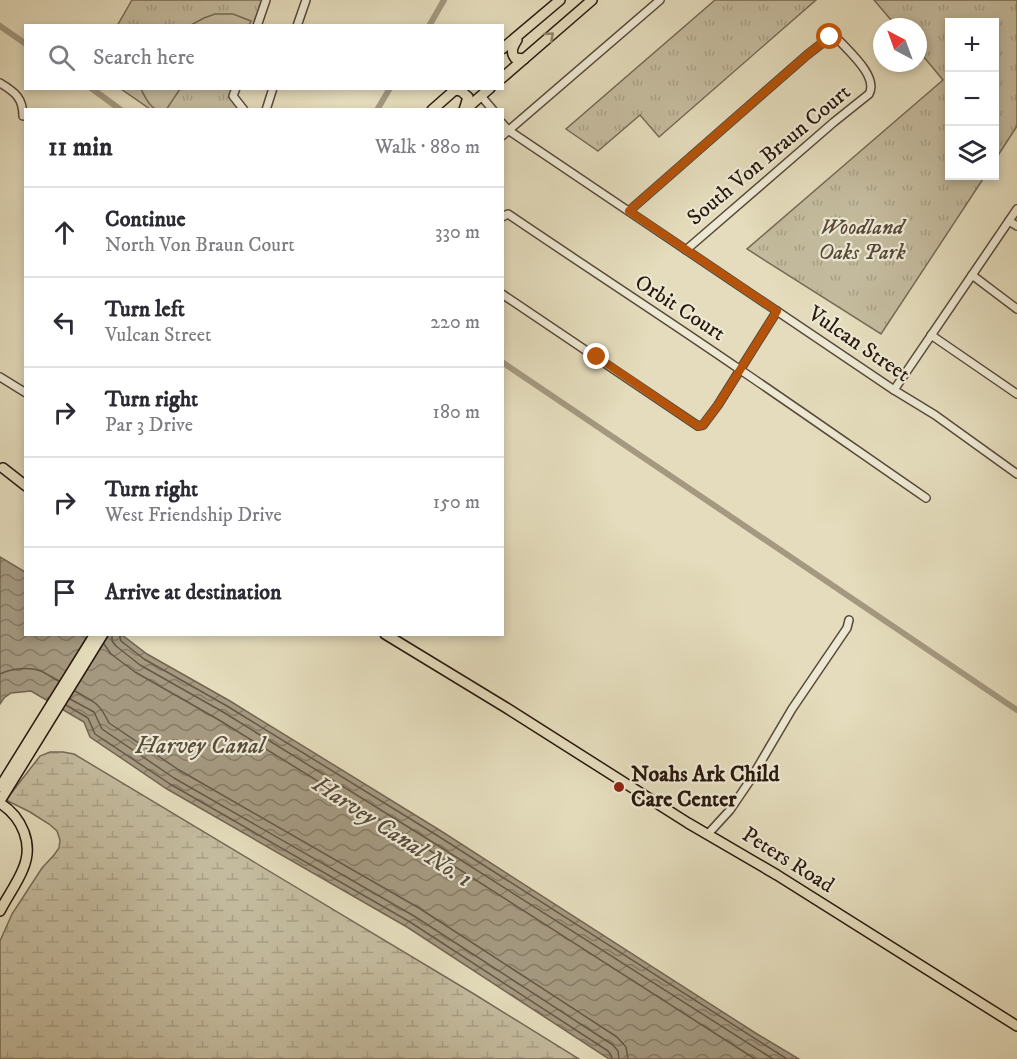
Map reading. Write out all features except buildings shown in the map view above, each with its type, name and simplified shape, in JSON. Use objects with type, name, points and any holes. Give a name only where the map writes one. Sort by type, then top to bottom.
[{"type":"main road","points":[[504,47],[560,0]]},
{"type":"main road","points":[[504,76],[584,4],[592,0]]},
{"type":"main road","points":[[524,59],[515,58],[512,49],[531,25]]},
{"type":"main road","points":[[433,108],[455,90]]},
{"type":"main road","points":[[458,90],[468,97],[465,108]]},
{"type":"main road","points":[[466,108],[488,90]]},
{"type":"main road","points":[[1,467],[24,479]]},
{"type":"main road","points":[[1,467],[24,484]]},
{"type":"main road","points":[[0,787],[93,636]]},
{"type":"main road","points":[[0,911],[22,871],[27,850],[26,835],[21,824],[0,802],[102,636]]},
{"type":"main road","name":"Peters Road","points":[[388,636],[777,875],[1017,1026]]},
{"type":"street","points":[[258,24],[266,0]]},
{"type":"street","points":[[298,24],[306,0]]},
{"type":"street","points":[[505,133],[660,0]]},
{"type":"street","name":"South Von Braun Court","points":[[629,211],[807,55],[830,37],[836,37],[867,72],[871,86],[869,94],[686,249]]},
{"type":"street","points":[[0,83],[20,99],[23,116]]},
{"type":"street","points":[[267,108],[272,90]]},
{"type":"street","points":[[234,92],[243,108]]},
{"type":"street","points":[[481,96],[491,108]]},
{"type":"street","name":"Vulcan Street","points":[[505,133],[629,211],[894,390],[935,415],[1017,474]]},
{"type":"street","points":[[894,390],[1017,209]]},
{"type":"street","name":"Orbit Court","points":[[504,216],[508,214],[741,370],[926,498]]},
{"type":"street","points":[[1009,221],[1017,226]]},
{"type":"street","points":[[972,275],[1017,309]]},
{"type":"street","points":[[504,295],[698,426],[703,425],[741,370],[777,311]]},
{"type":"street","points":[[931,335],[1017,394]]},
{"type":"street","points":[[0,377],[24,392]]},
{"type":"street","points":[[708,834],[730,810],[749,782],[792,709],[847,628],[849,620]]},
{"type":"green space","points":[[132,0],[266,0],[257,24],[118,24]]},
{"type":"green space","points":[[715,0],[816,0],[659,137],[640,115],[598,151],[566,129]]},
{"type":"green space","name":"Woodland Oaks Park","points":[[874,0],[1017,0],[1017,126],[999,154],[999,18],[945,18],[945,180],[982,180],[881,334],[747,249],[943,80],[927,61],[927,18],[889,18]]},
{"type":"green space","points":[[215,14],[233,14],[251,21],[250,24],[193,24]]},
{"type":"green space","points":[[122,90],[236,90],[233,96],[243,108],[149,108]]},
{"type":"green space","points":[[142,90],[179,90],[167,108],[155,108],[147,100]]},
{"type":"green space","points":[[50,752],[74,754],[579,1059],[0,1059],[0,941],[12,914],[42,868],[59,848],[60,840],[57,831],[49,824],[6,800],[40,756]]},
{"type":"water","name":"Harvey Canal","points":[[0,557],[24,571],[24,636],[123,636],[147,654],[230,701],[441,831],[799,1059],[609,1059],[407,927],[167,789],[90,737],[84,722],[31,691],[11,693],[0,704]]},
{"type":"waterway","points":[[430,24],[444,0]]},
{"type":"waterway","points":[[0,26],[24,43]]},
{"type":"waterway","points":[[94,90],[118,108]]},
{"type":"waterway","points":[[378,108],[389,90]]},
{"type":"waterway","points":[[504,363],[1017,710]]},
{"type":"place","name":"Noahs Ark Child Care Center","points":[[619,787]]},
{"type":"route","points":[[597,357],[698,426],[703,425],[718,405],[777,311],[629,211],[830,37]]},
{"type":"water label","name":"Harvey Canal No. 1","points":[[392,832]]}]
